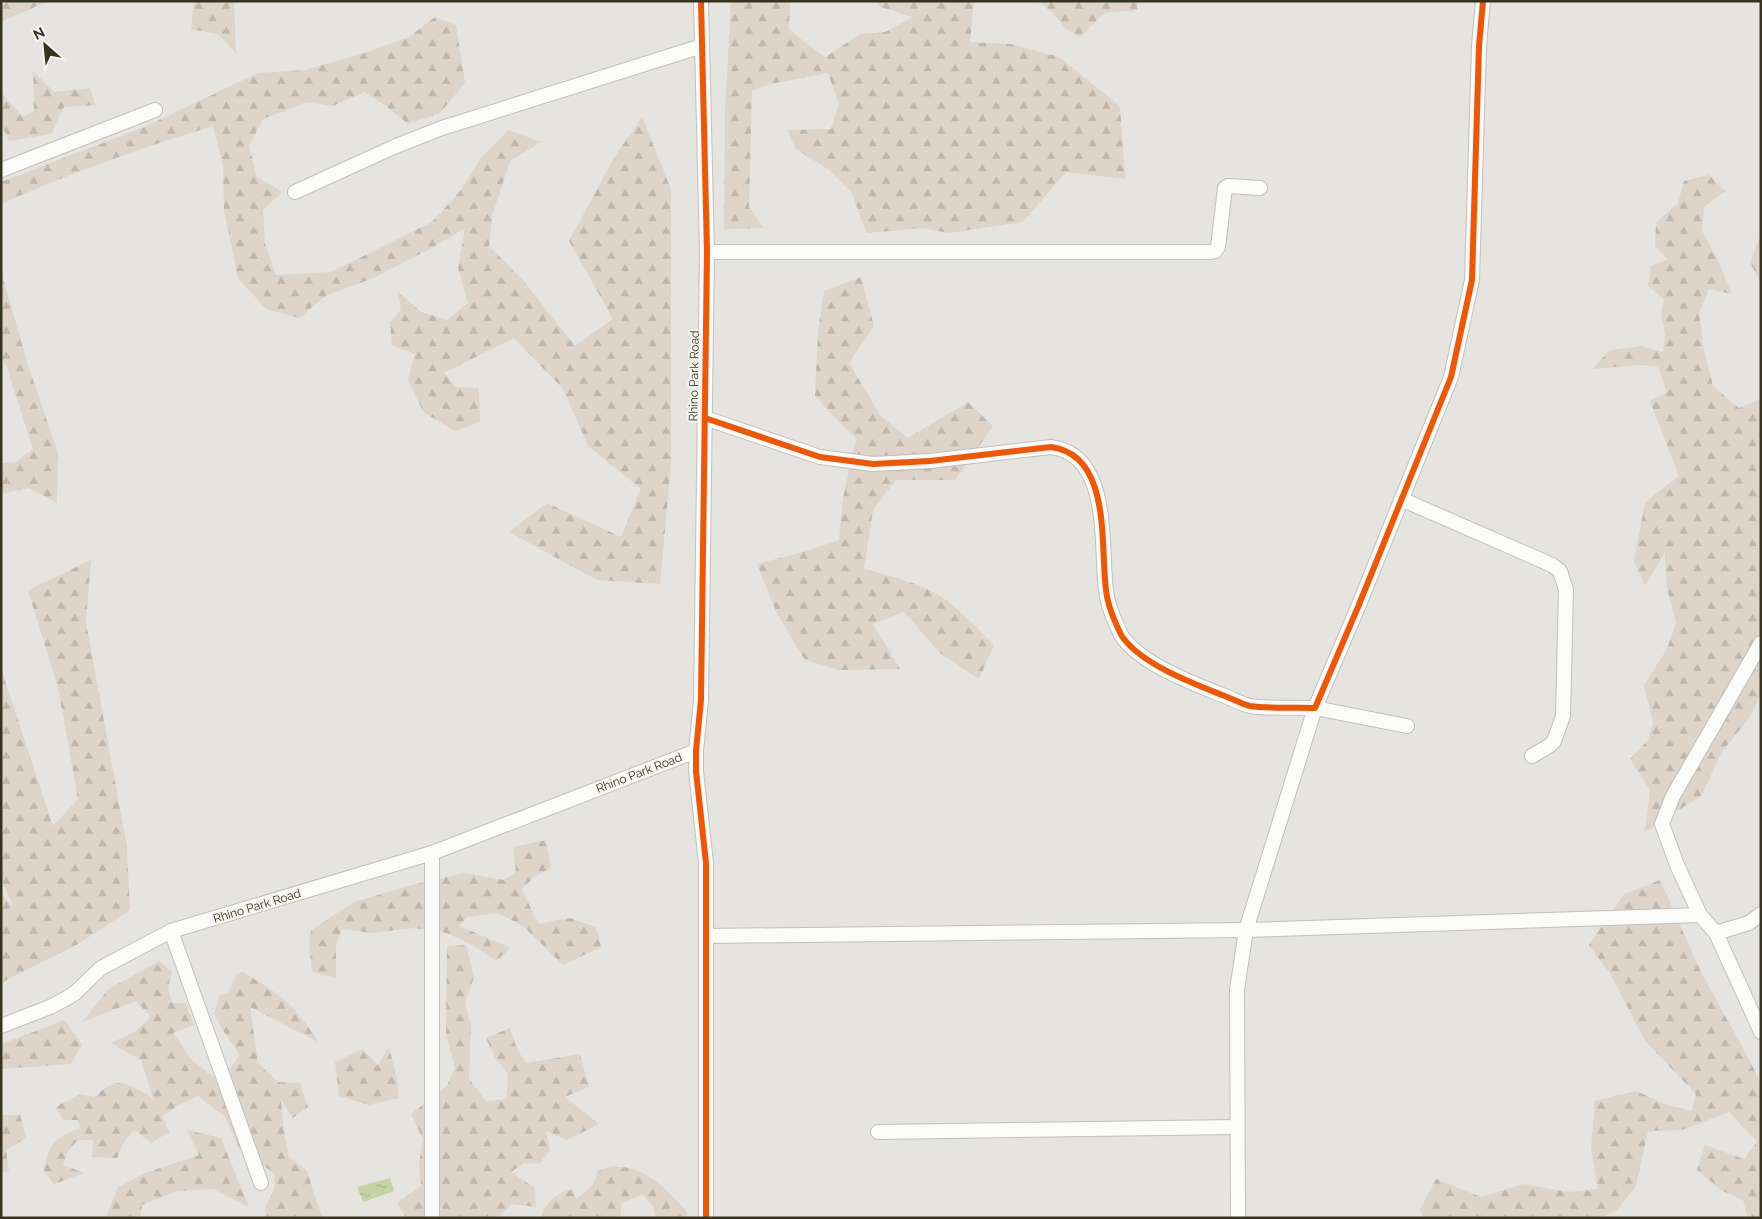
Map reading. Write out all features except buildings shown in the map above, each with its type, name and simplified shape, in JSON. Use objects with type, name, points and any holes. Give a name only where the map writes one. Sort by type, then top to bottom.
[{"type":"street","name":"Rhino Park Road","points":[[1,1026],[50,1007],[67,998],[102,968],[171,931],[432,853],[696,751],[701,700],[707,252],[701,1]]},
{"type":"street","points":[[1238,1218],[1237,990],[1246,930],[1315,708],[1451,377],[1472,280],[1479,46],[1483,1]]},
{"type":"street","points":[[295,192],[396,146],[442,128],[702,46]]},
{"type":"street","points":[[1,170],[155,110]]},
{"type":"street","points":[[707,252],[1211,252],[1218,248],[1225,188],[1228,186],[1260,188]]},
{"type":"street","points":[[704,418],[820,457],[873,464],[930,461],[1051,447],[1064,449],[1078,457],[1096,487],[1102,528],[1106,591],[1114,620],[1123,639],[1137,652],[1178,677],[1250,706],[1315,708],[1407,726]]},
{"type":"street","points":[[1401,499],[1552,565],[1560,571],[1566,590],[1563,716],[1554,741],[1532,756]]},
{"type":"street","points":[[1761,643],[1673,796],[1662,824],[1677,865],[1700,914],[1716,933],[1761,1032]]},
{"type":"street","points":[[696,751],[696,772],[706,863],[706,1218]]},
{"type":"street","points":[[432,853],[432,1218]]},
{"type":"street","points":[[706,936],[1246,930],[1700,914]]},
{"type":"street","points":[[1716,933],[1749,923],[1761,914]]},
{"type":"street","points":[[171,931],[262,1183]]},
{"type":"street","points":[[878,1132],[1237,1128]]},
{"type":"green space","points":[[9,1],[49,1],[1,22],[1,6]]},
{"type":"green space","points":[[194,1],[234,1],[236,54],[220,35],[191,29]]},
{"type":"green space","points":[[731,1],[790,1],[789,30],[825,57],[860,34],[885,32],[913,17],[880,7],[876,1],[974,1],[970,42],[1010,44],[1059,57],[1120,106],[1125,179],[1066,172],[1023,222],[948,233],[923,228],[867,233],[851,192],[829,170],[796,149],[787,130],[831,129],[839,104],[828,73],[770,84],[752,91],[749,207],[764,228],[724,229],[725,111]]},
{"type":"green space","points":[[1038,1],[1138,1],[1137,10],[1104,13],[1080,37],[1066,29],[1054,14]]},
{"type":"green space","points":[[435,17],[456,25],[465,83],[440,113],[408,124],[386,106],[364,92],[333,106],[308,102],[263,119],[249,146],[257,177],[283,192],[263,209],[265,244],[276,275],[331,272],[432,222],[461,190],[480,159],[509,130],[541,142],[510,161],[492,216],[489,246],[523,280],[575,346],[613,319],[569,241],[614,158],[642,117],[671,189],[671,464],[660,584],[597,580],[509,532],[547,503],[621,537],[641,489],[588,446],[563,389],[514,338],[444,373],[456,387],[479,388],[480,422],[455,431],[423,412],[408,379],[415,354],[392,345],[390,322],[401,310],[397,291],[421,312],[447,320],[468,303],[458,268],[465,228],[430,249],[371,279],[327,295],[299,318],[266,309],[238,278],[224,210],[223,166],[213,126],[106,162],[1,204],[1,182],[142,128],[258,73],[305,70],[364,53],[409,37]]},
{"type":"green space","points":[[33,71],[54,92],[90,88],[95,105],[64,107],[51,134],[9,141],[1,124],[1,92],[23,117],[34,111]]},
{"type":"green space","points":[[1709,175],[1725,191],[1704,207],[1702,230],[1732,294],[1709,289],[1699,313],[1703,345],[1713,386],[1739,408],[1761,399],[1761,693],[1750,717],[1721,753],[1702,795],[1645,832],[1650,790],[1630,759],[1648,740],[1653,723],[1644,685],[1667,649],[1676,622],[1667,589],[1665,552],[1645,586],[1634,561],[1645,502],[1679,476],[1650,401],[1667,392],[1658,367],[1641,365],[1592,369],[1610,350],[1641,346],[1663,352],[1665,334],[1661,314],[1664,299],[1648,286],[1651,266],[1668,259],[1655,247],[1656,223],[1678,203],[1684,181]]},
{"type":"green space","points":[[1761,233],[1761,283],[1750,263]]},
{"type":"green space","points":[[1,271],[28,365],[58,453],[57,503],[29,488],[1,494],[1,463],[16,462],[33,449],[7,368],[1,358]]},
{"type":"green space","points":[[861,277],[874,326],[849,363],[880,415],[908,438],[968,402],[993,426],[955,480],[896,480],[873,510],[864,569],[928,589],[952,604],[967,618],[994,645],[979,679],[940,653],[904,612],[873,624],[900,669],[839,670],[805,660],[777,614],[757,564],[839,540],[843,498],[856,439],[815,396],[818,332],[824,291]]},
{"type":"green space","points":[[91,560],[86,622],[127,847],[130,910],[78,944],[1,983],[1,893],[14,908],[1,879],[1,668],[53,826],[78,799],[58,688],[28,590]]},
{"type":"green space","points":[[546,840],[551,868],[534,877],[522,889],[538,924],[570,918],[596,927],[601,947],[563,965],[523,926],[498,913],[467,917],[459,926],[511,948],[496,961],[474,946],[447,933],[413,928],[371,933],[342,929],[336,945],[336,978],[312,972],[309,944],[311,930],[354,902],[408,886],[464,873],[504,880],[516,872],[513,847]]},
{"type":"green space","points":[[1660,880],[1701,972],[1750,1061],[1761,1085],[1761,1218],[1748,1218],[1743,1200],[1721,1190],[1697,1170],[1705,1145],[1744,1159],[1757,1142],[1729,1112],[1682,1130],[1648,1131],[1636,1186],[1617,1210],[1600,1218],[1424,1218],[1420,1210],[1436,1179],[1481,1197],[1523,1184],[1569,1192],[1598,1189],[1591,1149],[1595,1101],[1636,1091],[1668,1105],[1692,1111],[1696,1094],[1645,1041],[1611,975],[1589,945],[1624,894]]},
{"type":"green space","points":[[466,945],[474,977],[465,1003],[471,1026],[469,1079],[486,1101],[507,1099],[508,1074],[495,1058],[486,1038],[510,1028],[517,1049],[526,1063],[580,1054],[589,1087],[565,1097],[599,1124],[567,1140],[546,1131],[550,1150],[539,1164],[524,1163],[511,1172],[535,1188],[536,1207],[512,1204],[500,1218],[406,1218],[397,1203],[421,1186],[419,1164],[423,1139],[411,1114],[447,1086],[455,1068],[446,1034],[447,946]]},
{"type":"green space","points":[[159,961],[172,971],[168,989],[172,1003],[186,1003],[194,1025],[173,1033],[190,1058],[213,1077],[230,1069],[240,1055],[214,1014],[219,996],[228,993],[237,973],[244,972],[283,999],[300,1016],[314,1035],[318,1042],[250,1007],[258,1063],[278,1082],[300,1083],[308,1107],[293,1118],[281,1100],[284,1132],[289,1157],[307,1171],[323,1218],[266,1218],[265,1207],[274,1189],[275,1174],[239,1148],[225,1117],[198,1096],[162,1116],[169,1132],[151,1143],[134,1130],[124,1142],[117,1158],[92,1157],[93,1140],[78,1140],[67,1152],[63,1165],[84,1173],[54,1184],[44,1171],[48,1154],[54,1143],[64,1135],[80,1128],[78,1120],[63,1120],[55,1107],[81,1094],[95,1097],[110,1085],[117,1083],[130,1085],[153,1098],[141,1060],[111,1043],[136,1031],[151,1017],[136,1001],[82,1022],[109,989]]},
{"type":"green space","points":[[65,1020],[82,1045],[71,1064],[1,1069],[1,1044]]},
{"type":"green space","points":[[389,1047],[397,1079],[399,1098],[369,1105],[339,1096],[335,1062],[362,1049],[378,1065]]},
{"type":"green space","points":[[1,1115],[20,1115],[26,1138],[6,1150],[9,1172],[1,1172]]},
{"type":"green space","points":[[187,1130],[221,1138],[249,1207],[213,1189],[178,1191],[142,1205],[141,1218],[106,1218],[117,1188],[145,1173],[199,1155]]},
{"type":"green space","points":[[612,1166],[633,1169],[651,1178],[665,1188],[683,1207],[688,1213],[686,1218],[656,1218],[653,1206],[642,1194],[622,1203],[620,1218],[543,1218],[544,1209],[554,1198],[573,1189],[576,1199],[593,1185],[598,1171]]},
{"type":"water","points":[[390,1178],[394,1191],[363,1202],[357,1187]]},
{"type":"cycle path","points":[[701,1],[707,252],[701,700],[696,771],[706,863],[706,1218]]},
{"type":"cycle path","points":[[705,418],[820,457],[873,464],[930,461],[1051,447],[1071,454],[1084,466],[1094,484],[1102,527],[1107,599],[1123,638],[1156,665],[1197,685],[1247,705],[1315,708],[1451,377],[1472,280],[1479,46],[1483,1]]}]
